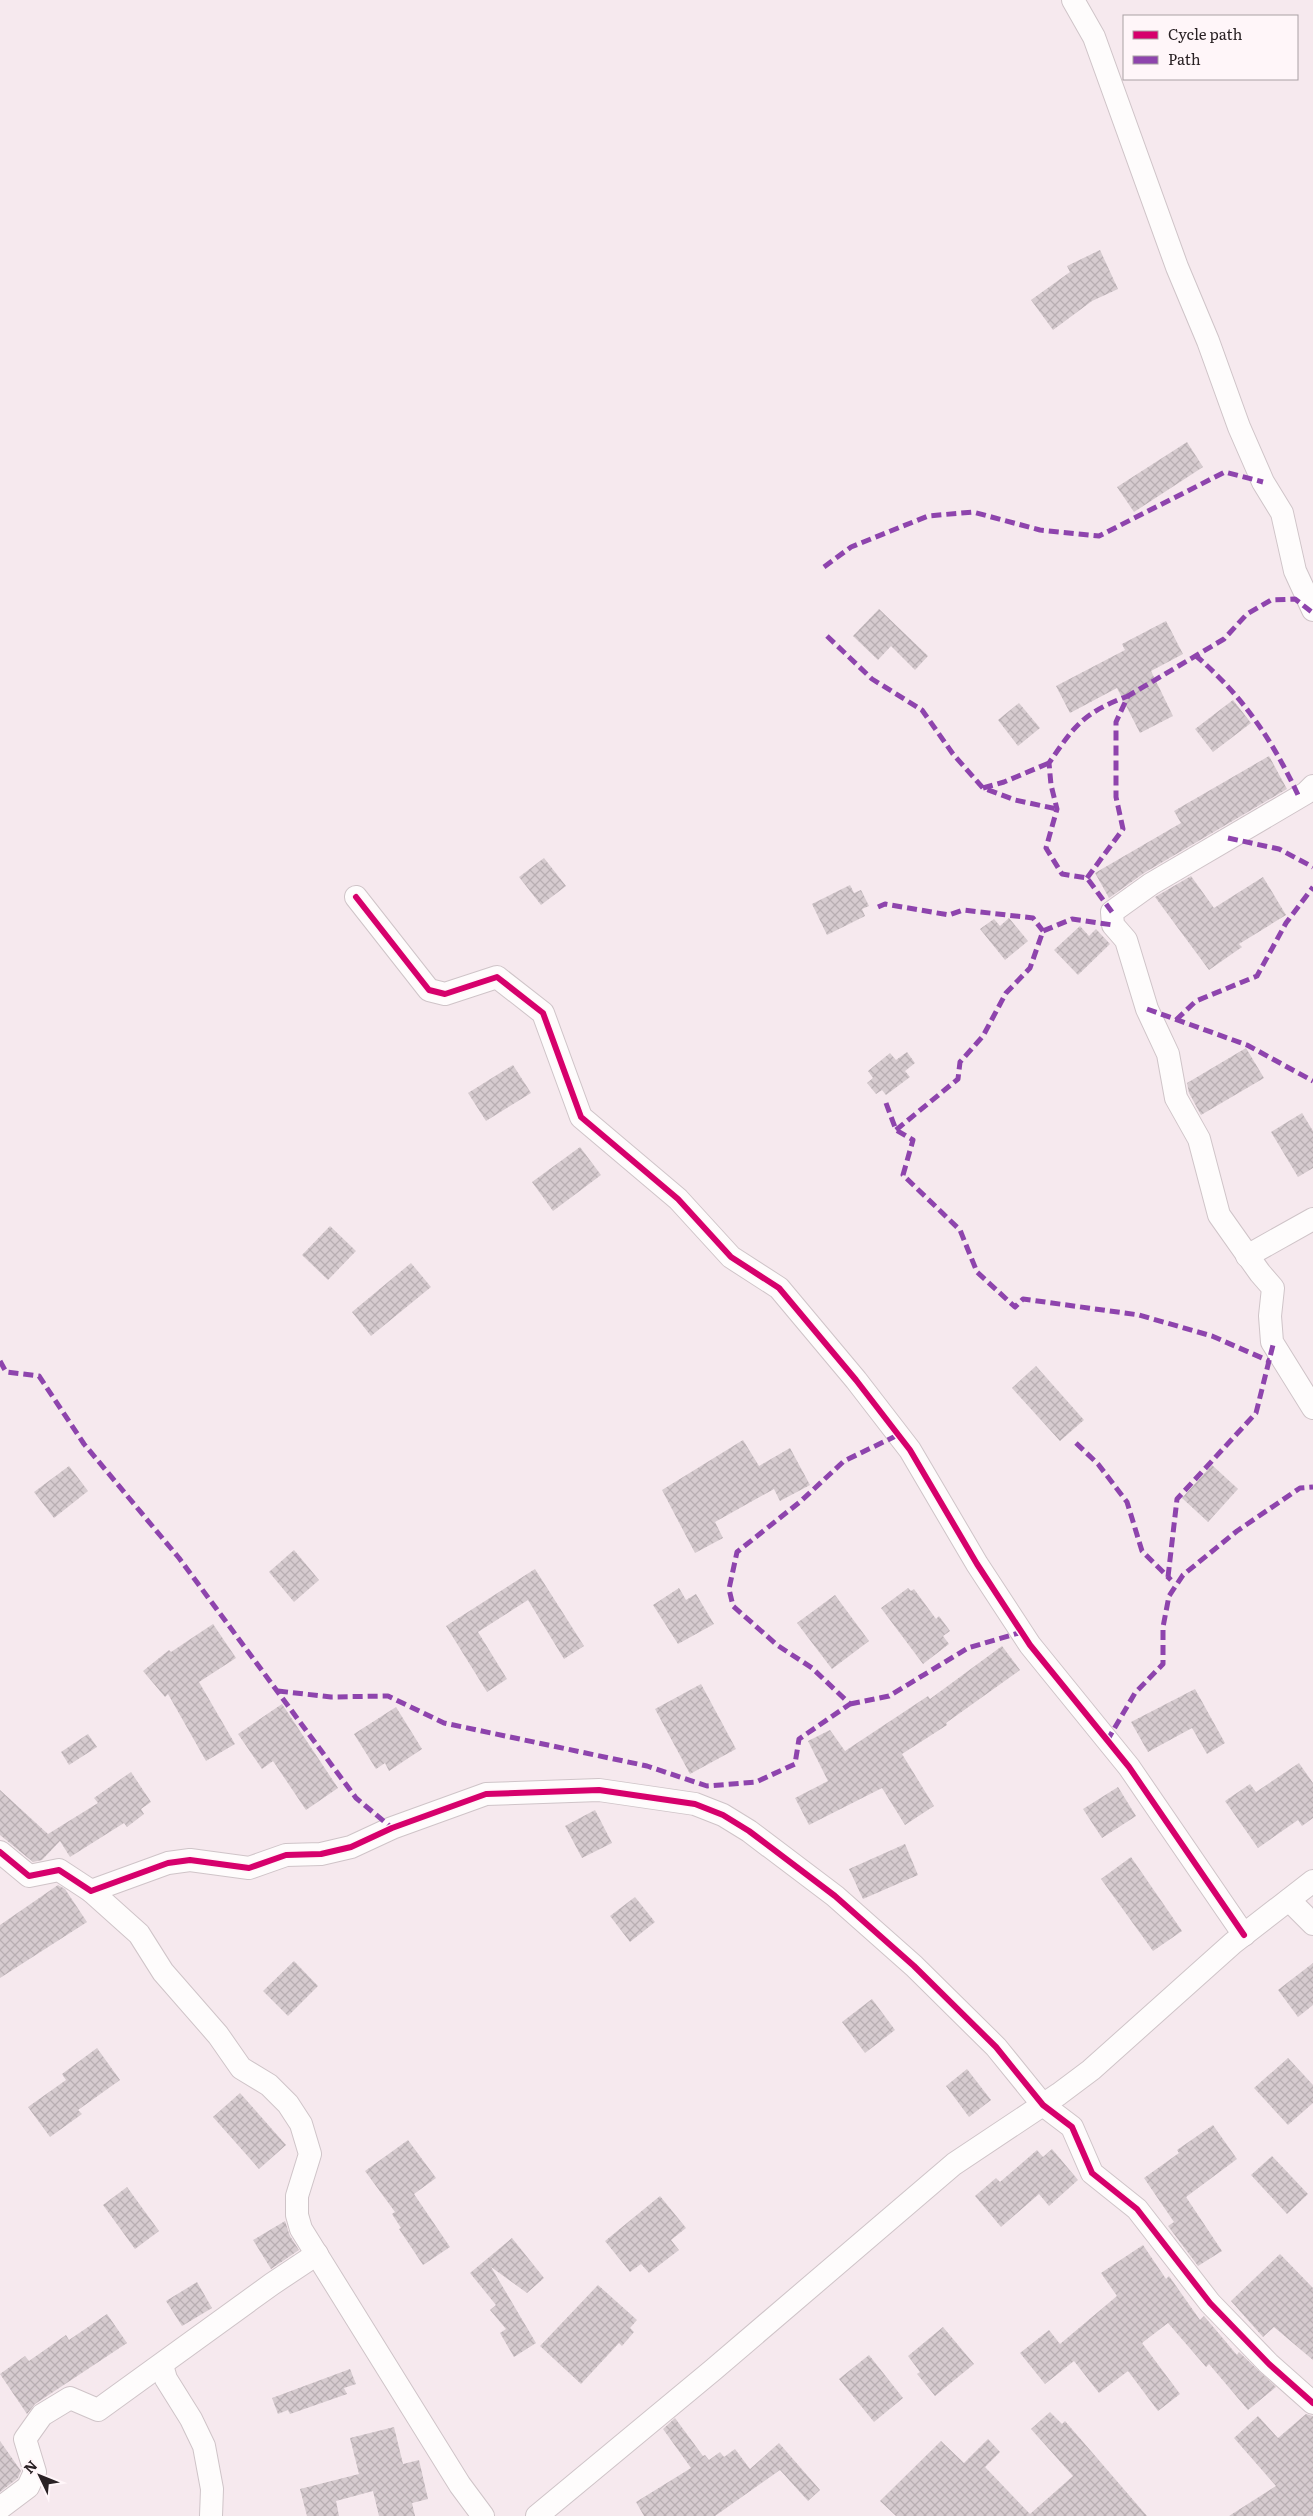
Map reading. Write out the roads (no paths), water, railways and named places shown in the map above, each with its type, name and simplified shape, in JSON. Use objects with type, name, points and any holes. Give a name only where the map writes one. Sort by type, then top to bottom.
[{"type":"street","points":[[1073,0],[1094,37],[1177,267],[1208,341],[1239,426],[1263,482],[1282,513],[1295,571],[1308,584],[1313,610]]},
{"type":"street","points":[[1313,786],[1306,793],[1151,884],[1112,912],[1114,926],[1126,940],[1147,1009],[1168,1054],[1176,1098],[1199,1139],[1219,1215],[1247,1256],[1273,1288],[1270,1316],[1272,1342],[1313,1408]]},
{"type":"street","points":[[356,898],[429,990],[444,994],[497,977],[543,1014],[581,1117],[678,1199],[731,1257],[779,1288],[856,1380],[910,1450],[977,1564],[1030,1646],[1129,1767],[1244,1935]]},
{"type":"street","points":[[1247,1256],[1313,1219]]},
{"type":"street","points":[[91,1891],[168,1863],[190,1860],[249,1868],[286,1855],[321,1854],[351,1847],[392,1828],[486,1794],[600,1790],[695,1804],[723,1815],[749,1830],[877,1932],[996,2047],[1043,2105],[1072,2128],[1092,2173],[1137,2209],[1210,2303],[1269,2364],[1313,2403]]},
{"type":"street","points":[[0,1852],[29,1876],[59,1870],[91,1891],[139,1934],[163,1972],[218,2034],[241,2068],[269,2085],[288,2104],[301,2124],[310,2154],[297,2196],[297,2215],[301,2229],[456,2478],[483,2516]]},
{"type":"street","points":[[537,2516],[713,2370],[954,2164],[1043,2105],[1091,2070],[1244,1935],[1313,1881]]},
{"type":"street","points":[[1289,1900],[1313,1924]]},
{"type":"street","points":[[0,2508],[28,2487],[35,2472],[26,2439],[42,2415],[70,2398],[98,2410],[272,2284],[317,2254]]},
{"type":"street","points":[[162,2365],[166,2379],[191,2419],[204,2446],[212,2489],[211,2516]]}]
